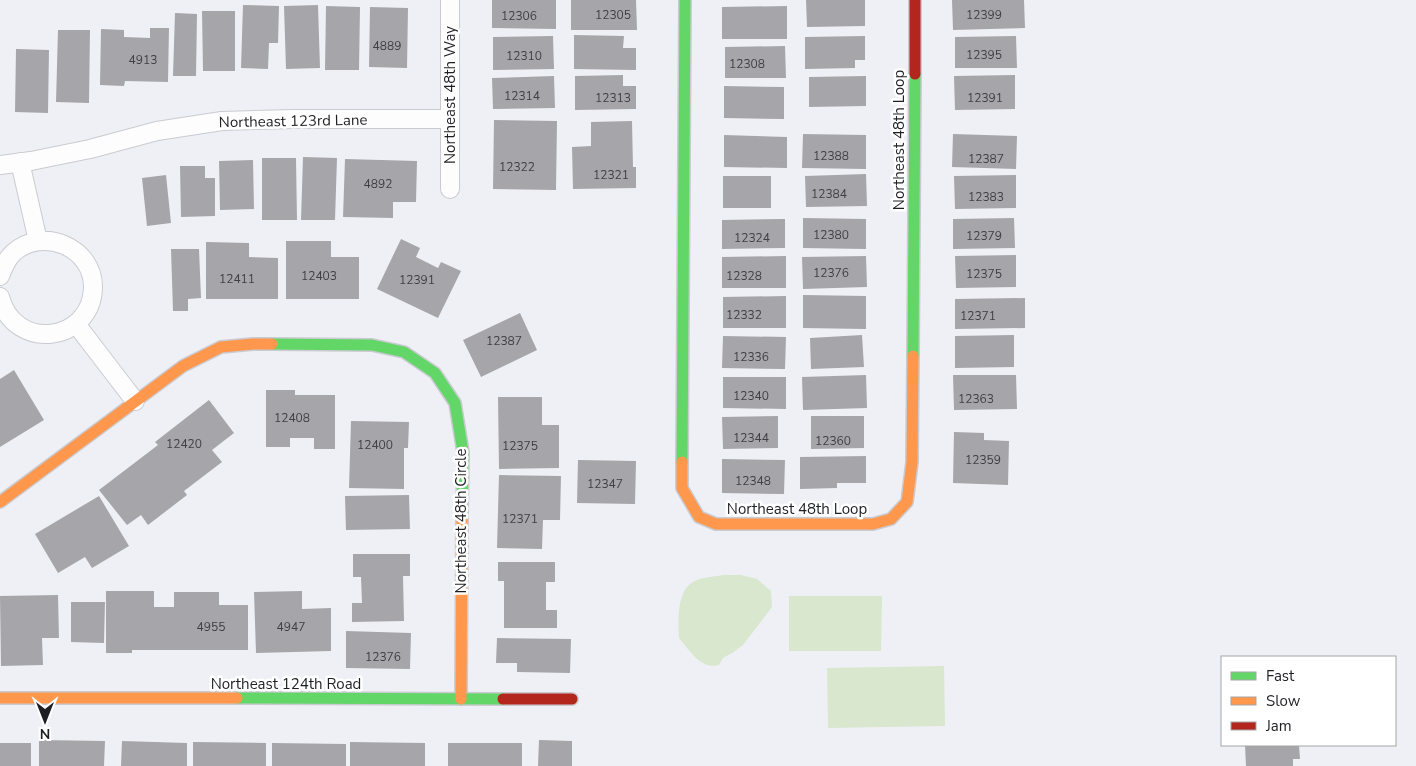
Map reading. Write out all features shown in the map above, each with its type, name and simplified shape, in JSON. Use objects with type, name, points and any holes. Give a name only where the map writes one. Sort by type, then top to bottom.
[{"type":"street","name":"Northeast 48th Way","points":[[450,0],[450,189]]},
{"type":"street","name":"Northeast 48th Loop","points":[[685,0],[682,488],[699,517],[716,524],[873,524],[891,519],[907,502],[912,462],[915,0]]},
{"type":"street","name":"Northeast 123rd Lane","points":[[0,165],[90,149],[157,131],[222,121],[284,119],[450,120]]},
{"type":"street","points":[[20,162],[38,241]]},
{"type":"street","points":[[0,276],[4,265],[13,254],[24,246],[38,241],[52,241],[65,244],[77,252],[86,262],[91,274],[93,288],[91,301],[85,314],[76,324],[63,331],[49,334],[34,333],[5,321],[0,297]]},
{"type":"street","points":[[76,324],[135,401]]},
{"type":"street","name":"Northeast 48th Circle","points":[[0,502],[183,366],[221,347],[252,344],[372,345],[404,352],[435,372],[455,403],[463,452],[461,699]]},
{"type":"street","name":"Northeast 124th Road","points":[[0,698],[572,699]]},
{"type":"green space","points":[[723,575],[741,575],[757,579],[771,591],[772,607],[743,645],[723,658],[719,665],[713,666],[707,665],[696,658],[679,638],[679,610],[682,596],[692,582]]},
{"type":"green space","points":[[789,596],[882,596],[881,651],[789,651]]},
{"type":"green space","points":[[944,666],[945,726],[828,728],[827,668]]},
{"type":"building","points":[[492,0],[556,0],[556,29],[492,28]]},
{"type":"building","points":[[571,0],[636,0],[637,30],[571,30]]},
{"type":"building","points":[[806,0],[865,0],[865,26],[807,27]]},
{"type":"building","points":[[952,0],[1024,0],[1025,28],[953,30]]},
{"type":"building","points":[[243,5],[279,6],[278,43],[269,43],[268,69],[241,68]]},
{"type":"building","points":[[318,5],[320,68],[286,69],[284,6]]},
{"type":"building","points":[[326,6],[360,7],[359,70],[325,70]]},
{"type":"building","points":[[787,6],[787,39],[722,39],[722,7]]},
{"type":"building","points":[[370,7],[408,8],[407,68],[369,67]]},
{"type":"building","points":[[202,11],[235,11],[235,71],[203,71]]},
{"type":"building","points":[[175,13],[197,14],[196,76],[173,76]]},
{"type":"building","points":[[150,28],[169,28],[168,82],[125,81],[124,86],[100,85],[101,29],[124,30],[124,37],[150,38]]},
{"type":"building","points":[[58,30],[90,30],[89,103],[56,102]]},
{"type":"building","points":[[574,35],[624,36],[623,48],[636,48],[636,70],[574,69]]},
{"type":"building","points":[[553,36],[554,69],[493,70],[493,37]]},
{"type":"building","points":[[865,36],[865,60],[855,60],[855,68],[805,69],[805,37]]},
{"type":"building","points":[[1016,36],[1017,68],[955,68],[955,37]]},
{"type":"building","points":[[785,46],[786,78],[725,78],[725,47]]},
{"type":"building","points":[[16,49],[49,50],[48,113],[15,112]]},
{"type":"building","points":[[623,75],[623,86],[636,86],[636,109],[575,110],[575,76]]},
{"type":"building","points":[[1015,75],[1015,109],[955,110],[954,76]]},
{"type":"building","points":[[554,76],[555,108],[493,109],[492,78]]},
{"type":"building","points":[[866,76],[866,106],[809,107],[809,77]]},
{"type":"building","points":[[724,86],[784,87],[784,119],[724,118]]},
{"type":"building","points":[[494,120],[557,121],[556,190],[493,189]]},
{"type":"building","points":[[632,121],[633,167],[636,167],[636,188],[573,189],[572,147],[591,146],[591,122]]},
{"type":"building","points":[[803,134],[866,135],[866,169],[802,168]]},
{"type":"building","points":[[953,134],[1017,136],[1016,169],[952,167]]},
{"type":"building","points":[[724,135],[787,137],[787,168],[724,167]]},
{"type":"building","points":[[303,157],[337,158],[335,220],[301,220]]},
{"type":"building","points":[[262,158],[296,158],[297,220],[262,220]]},
{"type":"building","points":[[345,159],[417,161],[416,202],[393,202],[393,218],[343,217]]},
{"type":"building","points":[[253,160],[254,209],[220,210],[219,161]]},
{"type":"building","points":[[180,166],[205,166],[205,178],[215,178],[215,216],[181,217]]},
{"type":"building","points":[[866,174],[867,206],[806,207],[805,176]]},
{"type":"building","points":[[166,175],[171,223],[147,226],[142,178]]},
{"type":"building","points":[[1016,175],[1016,208],[955,209],[954,176]]},
{"type":"building","points":[[723,176],[771,176],[771,208],[723,208]]},
{"type":"building","points":[[803,218],[866,219],[866,249],[803,248]]},
{"type":"building","points":[[1014,218],[1015,248],[953,249],[953,219]]},
{"type":"building","points":[[785,219],[785,248],[722,249],[722,220]]},
{"type":"building","points":[[401,239],[420,248],[416,257],[438,268],[441,262],[461,271],[438,318],[377,289]]},
{"type":"building","points":[[286,241],[331,241],[331,257],[359,257],[359,299],[286,299]]},
{"type":"building","points":[[206,242],[249,243],[249,257],[278,258],[278,299],[206,299]]},
{"type":"building","points":[[171,249],[199,249],[201,298],[188,299],[188,311],[173,311]]},
{"type":"building","points":[[1016,255],[1016,287],[956,288],[955,256]]},
{"type":"building","points":[[786,256],[786,288],[722,288],[722,257]]},
{"type":"building","points":[[866,256],[867,287],[803,289],[802,257]]},
{"type":"building","points":[[803,295],[866,296],[866,329],[803,328]]},
{"type":"building","points":[[786,296],[786,328],[723,328],[723,297]]},
{"type":"building","points":[[1025,298],[1025,328],[955,329],[955,299]]},
{"type":"building","points":[[520,313],[537,350],[481,377],[463,340]]},
{"type":"building","points":[[862,335],[864,367],[811,369],[810,338]]},
{"type":"building","points":[[1014,335],[1014,367],[955,368],[955,336]]},
{"type":"building","points":[[723,336],[786,337],[785,369],[722,368]]},
{"type":"building","points":[[14,370],[44,420],[0,447],[0,379]]},
{"type":"building","points":[[866,375],[867,408],[803,410],[802,377]]},
{"type":"building","points":[[953,375],[1016,375],[1017,409],[954,410]]},
{"type":"building","points":[[723,377],[786,377],[786,409],[723,408]]},
{"type":"building","points":[[266,390],[295,390],[295,395],[335,395],[335,449],[314,449],[314,438],[290,438],[290,447],[266,447]]},
{"type":"building","points":[[498,397],[542,397],[542,425],[559,425],[559,468],[499,469]]},
{"type":"building","points":[[209,400],[234,433],[212,450],[222,462],[184,491],[187,495],[148,525],[141,515],[127,525],[99,490],[158,445],[155,442]]},
{"type":"building","points":[[778,416],[778,448],[723,449],[722,417]]},
{"type":"building","points":[[811,416],[864,416],[864,448],[811,449]]},
{"type":"building","points":[[351,421],[409,422],[408,448],[404,448],[404,489],[349,488]]},
{"type":"building","points":[[954,432],[984,433],[984,440],[1009,441],[1008,485],[953,483]]},
{"type":"building","points":[[866,456],[866,483],[837,483],[837,488],[800,489],[800,457]]},
{"type":"building","points":[[722,459],[785,460],[784,494],[722,493]]},
{"type":"building","points":[[578,460],[636,461],[635,504],[577,503]]},
{"type":"building","points":[[499,475],[561,476],[560,520],[543,520],[542,549],[497,548]]},
{"type":"building","points":[[409,495],[410,529],[346,530],[345,496]]},
{"type":"building","points":[[99,496],[129,546],[92,568],[85,557],[58,573],[35,534]]},
{"type":"building","points":[[353,554],[410,554],[410,576],[403,576],[404,621],[352,622],[352,603],[362,603],[361,577],[353,577]]},
{"type":"building","points":[[498,562],[555,562],[555,582],[546,582],[546,610],[557,610],[557,628],[504,628],[504,581],[498,581]]},
{"type":"building","points":[[106,591],[154,591],[154,607],[174,607],[174,592],[219,592],[219,605],[248,605],[248,650],[132,650],[132,653],[106,653]]},
{"type":"building","points":[[302,591],[302,609],[331,608],[331,651],[256,653],[254,592]]},
{"type":"building","points":[[58,595],[59,638],[42,638],[43,665],[1,666],[0,596]]},
{"type":"building","points":[[71,602],[105,602],[104,643],[71,642]]},
{"type":"building","points":[[346,631],[411,633],[410,669],[346,668]]},
{"type":"building","points":[[497,638],[571,639],[570,673],[517,672],[517,663],[496,663]]},
{"type":"building","points":[[39,740],[105,741],[104,766],[39,766]]},
{"type":"building","points":[[539,740],[572,741],[572,766],[538,766]]},
{"type":"building","points":[[122,741],[187,743],[187,766],[121,766]]},
{"type":"building","points":[[193,742],[266,743],[266,766],[193,766]]},
{"type":"building","points":[[350,742],[425,743],[425,766],[350,766]]},
{"type":"building","points":[[0,743],[31,743],[31,766],[0,766]]},
{"type":"building","points":[[272,743],[346,744],[346,766],[272,766]]},
{"type":"building","points":[[448,743],[522,743],[522,766],[448,766]]},
{"type":"building","points":[[1245,746],[1299,746],[1300,759],[1293,759],[1293,766],[1246,766]]},
{"type":"traffic: fast","points":[[682,462],[685,0]]},
{"type":"traffic: fast","points":[[913,356],[915,74]]},
{"type":"traffic: fast","points":[[272,344],[372,345],[404,352],[435,373],[455,403],[463,452],[462,516]]},
{"type":"traffic: fast","points":[[237,698],[503,699]]},
{"type":"traffic: slow","points":[[0,502],[183,366],[221,347],[272,344]]},
{"type":"traffic: slow","points":[[682,462],[682,488],[699,517],[716,524],[873,524],[891,519],[907,502],[912,462],[913,356]]},
{"type":"traffic: slow","points":[[461,699],[462,516]]},
{"type":"traffic: slow","points":[[0,698],[237,698]]},
{"type":"traffic: jam","points":[[915,0],[915,74]]},
{"type":"traffic: jam","points":[[503,699],[572,699]]}]
